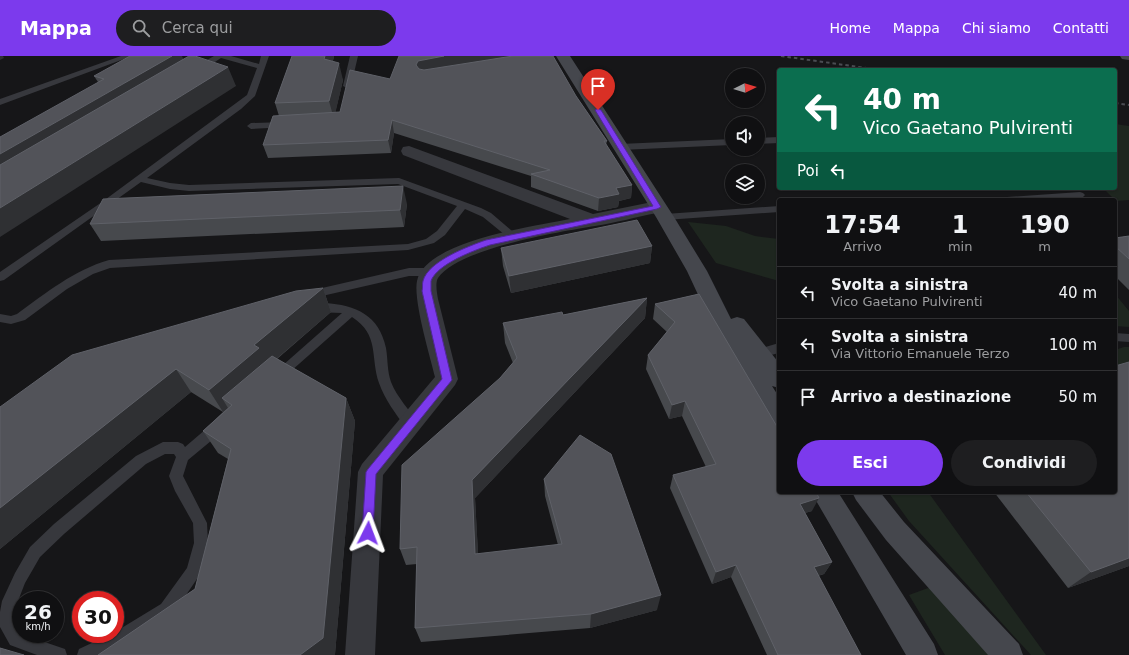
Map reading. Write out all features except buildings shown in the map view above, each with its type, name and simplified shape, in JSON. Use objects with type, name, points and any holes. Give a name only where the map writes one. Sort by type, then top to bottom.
[{"type":"street","points":[[563,56],[697,271],[718,316],[777,414]]},
{"type":"street","points":[[567,56],[575,74]]},
{"type":"street","points":[[409,151],[592,221]]},
{"type":"street","points":[[360,655],[371,472],[447,380],[427,291],[427,280],[442,264],[466,250],[489,242],[592,221],[661,212]]},
{"type":"street","points":[[697,271],[769,351],[777,373]]},
{"type":"street","points":[[825,494],[923,655]]},
{"type":"street","points":[[867,494],[895,531],[1008,655]]},
{"type":"lane","points":[[0,102],[128,56]]},
{"type":"lane","points":[[193,72],[221,56],[261,67]]},
{"type":"lane","points":[[0,277],[238,107],[251,96],[256,87],[265,56]]},
{"type":"lane","points":[[345,93],[354,56]]},
{"type":"lane","points":[[252,126],[291,124]]},
{"type":"lane","points":[[765,141],[777,140]]},
{"type":"lane","points":[[620,147],[725,142]]},
{"type":"lane","points":[[140,178],[170,186],[189,188],[399,181],[487,215],[514,237]]},
{"type":"lane","points":[[1044,198],[1080,196]]},
{"type":"lane","points":[[0,318],[11,320],[21,316],[63,286],[89,271],[109,264],[148,260],[408,247],[430,241],[441,233],[464,205]]},
{"type":"lane","points":[[661,212],[777,209]]},
{"type":"lane","points":[[411,424],[394,404],[384,380],[379,344],[370,324],[352,311],[330,306],[303,303],[409,272],[433,272]]},
{"type":"lane","points":[[266,386],[352,311]]},
{"type":"lane","points":[[1117,337],[1129,338]]},
{"type":"lane","points":[[85,655],[129,634],[167,609],[194,571],[201,543],[200,523],[180,487],[176,476],[183,457],[225,421]]},
{"type":"lane","points":[[59,655],[16,639],[6,622],[10,601],[20,578],[35,552],[59,529],[142,460],[163,448],[178,448],[183,457]]},
{"type":"shaded area","points":[[1117,124],[1129,126],[1129,200],[1117,201],[1117,198],[1113,198],[1105,190],[1117,190]]},
{"type":"shaded area","points":[[688,222],[726,226],[755,236],[777,239],[777,280],[716,263]]},
{"type":"shaded area","points":[[1117,296],[1129,311],[1129,327],[1117,326]]},
{"type":"shaded area","points":[[1129,347],[1129,371],[1117,374],[1117,349]]},
{"type":"shaded area","points":[[889,494],[929,494],[1046,655],[1031,655],[909,521]]},
{"type":"shaded area","points":[[931,587],[992,655],[945,655],[909,595]]},
{"type":"railway","points":[[781,56],[866,68]]},
{"type":"railway","points":[[1117,103],[1129,105]]},
{"type":"route","points":[[368,533],[371,472],[447,380],[428,302],[427,280],[433,272],[442,264],[466,250],[489,242],[657,207],[598,110]]}]
